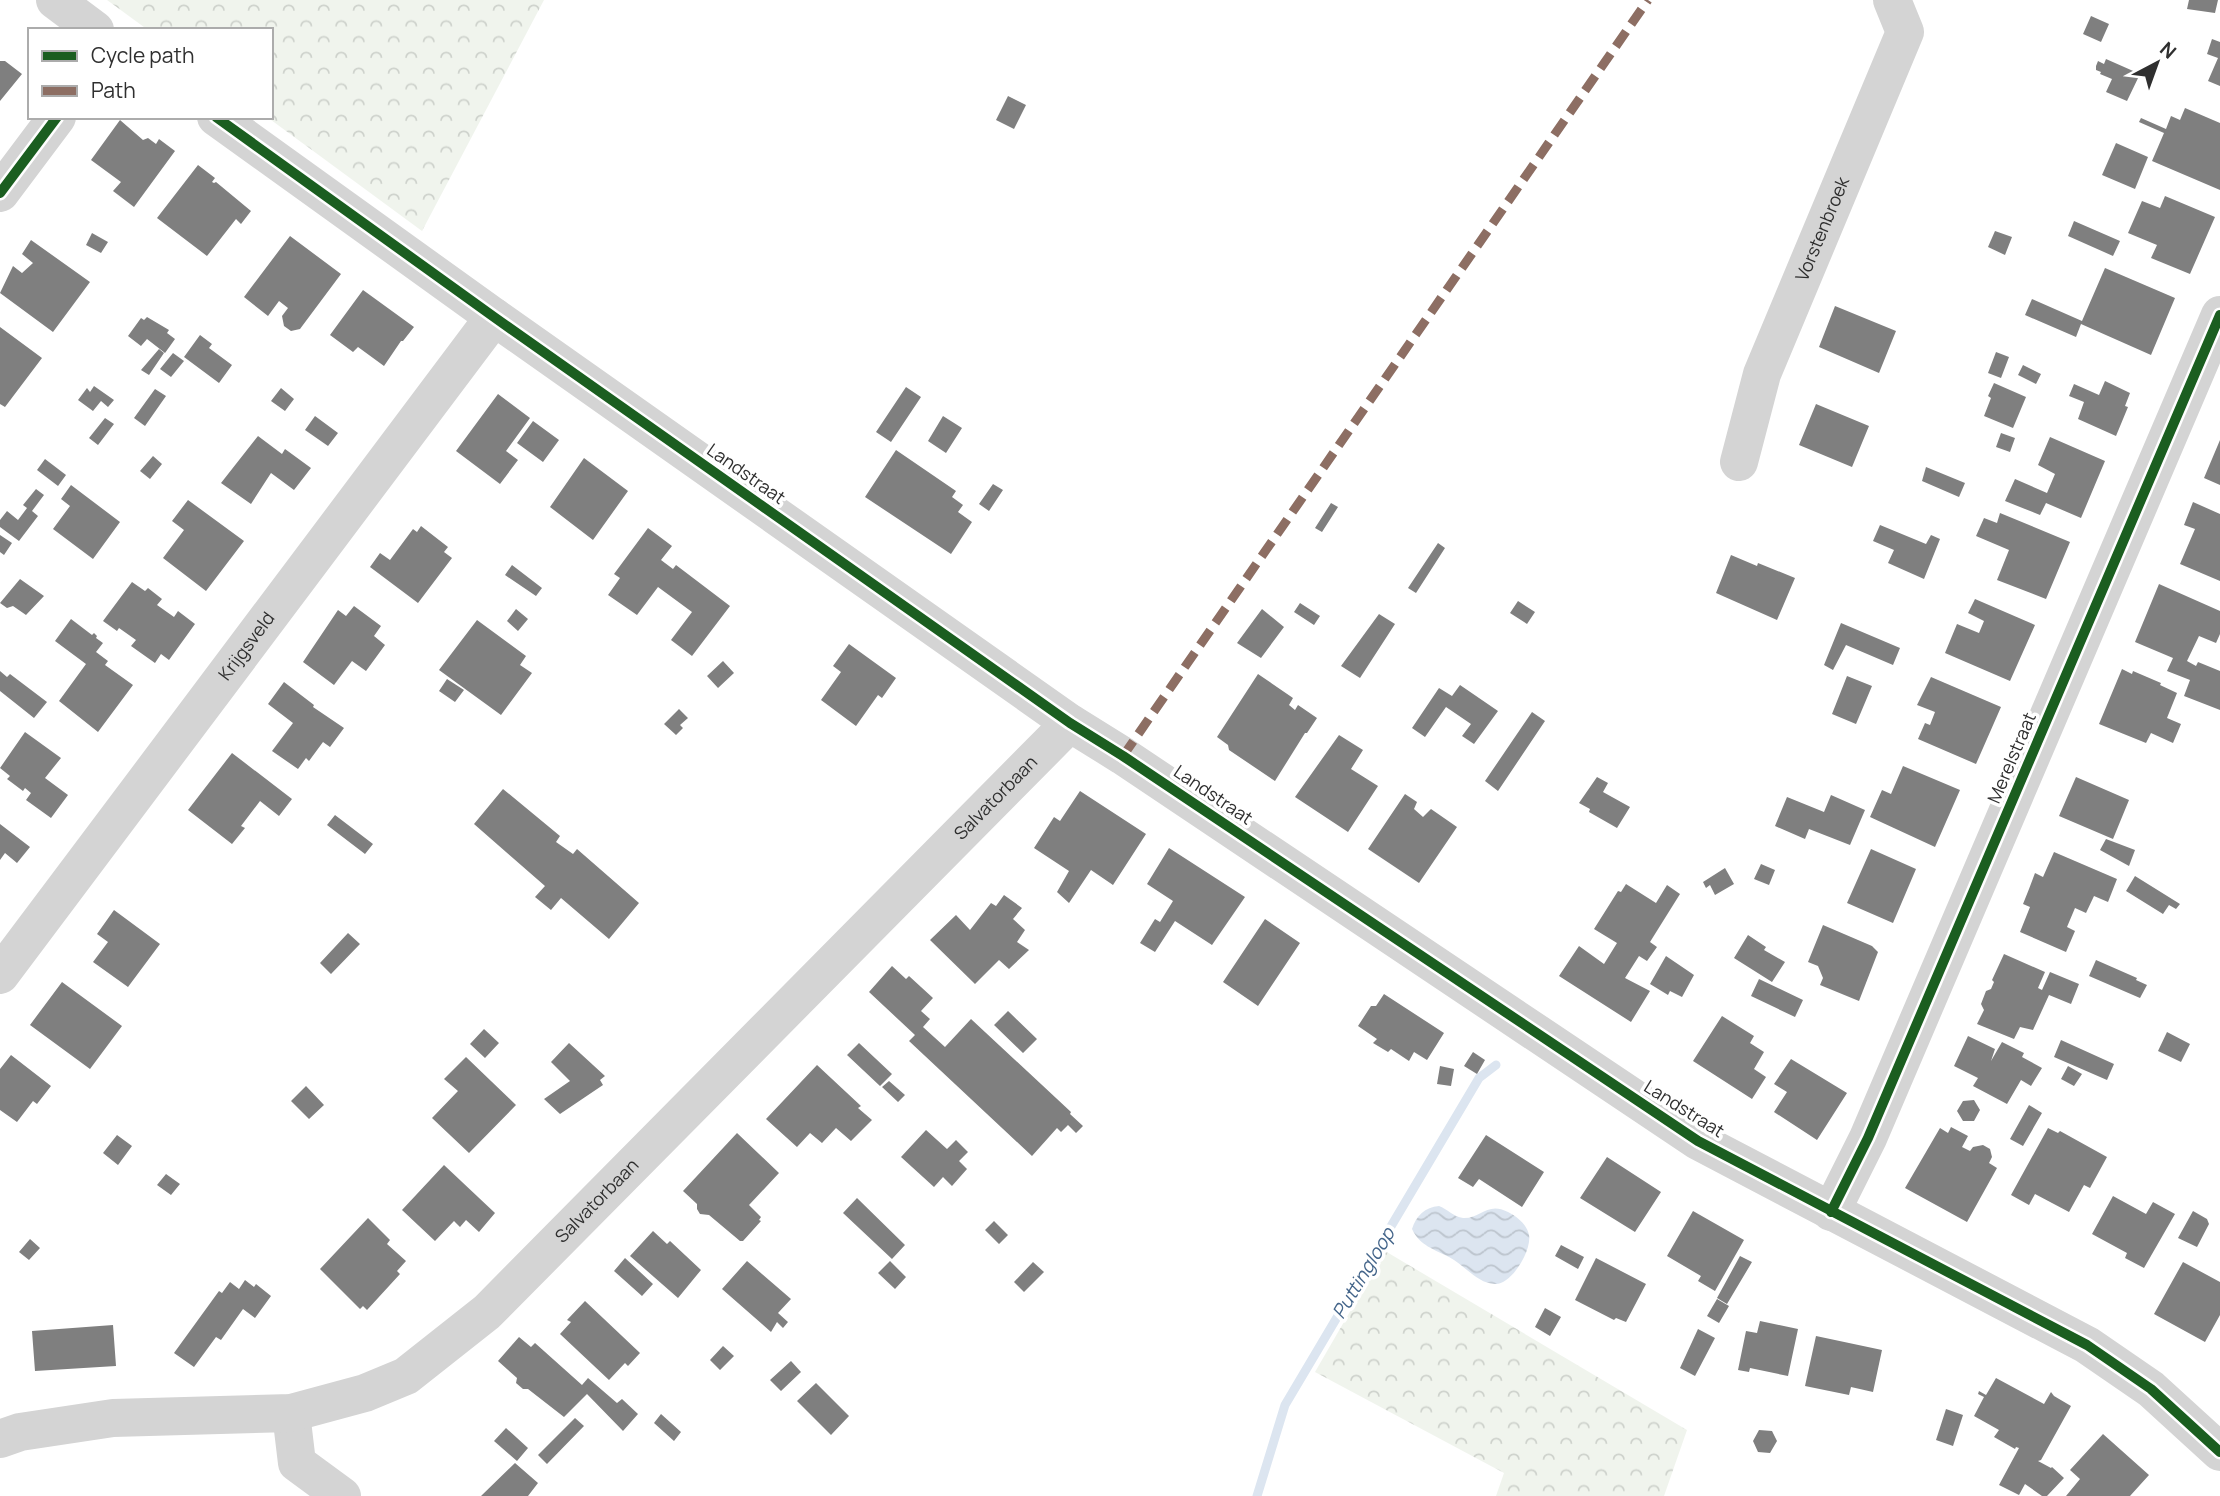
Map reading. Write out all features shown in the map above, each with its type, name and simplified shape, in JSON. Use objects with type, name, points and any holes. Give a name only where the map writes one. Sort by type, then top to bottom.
[{"type":"street","points":[[55,0],[92,28]]},
{"type":"street","name":"Vorstenbroek","points":[[1739,462],[1762,373],[1905,32],[1892,0]]},
{"type":"street","points":[[0,193],[56,119]]},
{"type":"street","name":"Landstraat","points":[[219,119],[494,317],[1070,723],[1698,1141],[2087,1345],[2151,1390],[2220,1452]]},
{"type":"street","name":"Merelstraat","points":[[1831,1212],[1868,1138],[2220,315]]},
{"type":"street","name":"Krijgsveld","points":[[0,975],[494,317]]},
{"type":"street","name":"Salvatorbaan","points":[[0,1439],[20,1432],[113,1418],[291,1413],[365,1394],[406,1376],[487,1312],[1070,723]]},
{"type":"street","points":[[291,1413],[298,1463],[342,1496]]},
{"type":"green space","points":[[107,0],[544,0],[422,231],[270,119],[273,119],[273,28],[145,28]]},
{"type":"green space","points":[[1385,1251],[1687,1430],[1664,1496],[1496,1496],[1504,1473],[1315,1372]]},
{"type":"water","points":[[1439,1206],[1463,1218],[1495,1208],[1519,1219],[1528,1231],[1529,1242],[1524,1258],[1514,1273],[1501,1283],[1488,1283],[1419,1239],[1412,1229],[1416,1220],[1425,1210]]},
{"type":"building","points":[[2189,0],[2218,0],[2215,13],[2187,9]]},
{"type":"building","points":[[2091,16],[2109,24],[2101,42],[2083,34]]},
{"type":"building","points":[[2212,39],[2220,42],[2220,86],[2208,81],[2218,58],[2207,54]]},
{"type":"building","points":[[2106,59],[2140,74],[2127,101],[2106,92],[2112,79],[2100,74],[2096,66],[2098,61],[2104,64]]},
{"type":"building","points":[[0,61],[5,61],[22,74],[0,101]]},
{"type":"building","points":[[1008,96],[1026,105],[1014,129],[996,120]]},
{"type":"building","points":[[2185,108],[2220,123],[2220,190],[2152,161],[2164,133],[2139,122],[2141,118],[2166,129],[2171,116],[2180,120]]},
{"type":"building","points":[[120,120],[143,140],[148,138],[156,144],[159,139],[175,151],[134,207],[113,191],[121,182],[91,160]]},
{"type":"building","points":[[2116,143],[2148,157],[2135,189],[2102,175]]},
{"type":"building","points":[[198,165],[215,178],[212,182],[216,182],[251,211],[241,224],[236,219],[207,256],[157,218]]},
{"type":"building","points":[[2165,196],[2215,217],[2190,274],[2151,258],[2157,245],[2128,233],[2142,201],[2160,208]]},
{"type":"building","points":[[2074,221],[2120,241],[2113,256],[2068,236]]},
{"type":"building","points":[[1995,231],[2012,237],[2005,255],[1988,247]]},
{"type":"building","points":[[92,233],[108,242],[101,253],[86,245]]},
{"type":"building","points":[[290,236],[341,274],[300,329],[291,331],[284,326],[282,316],[288,308],[279,301],[268,316],[244,297]]},
{"type":"building","points":[[31,240],[90,282],[53,332],[0,293],[13,266],[22,273],[33,263],[22,254]]},
{"type":"building","points":[[2105,268],[2175,298],[2151,355],[2081,324],[2076,337],[2025,315],[2032,299],[2082,321]]},
{"type":"building","points":[[363,290],[414,327],[384,366],[358,347],[353,352],[330,335]]},
{"type":"building","points":[[1835,306],[1896,331],[1879,373],[1819,347]]},
{"type":"building","points":[[147,317],[169,330],[167,333],[175,339],[165,353],[147,339],[141,346],[128,336],[141,318],[144,320]]},
{"type":"building","points":[[0,327],[42,358],[5,407],[0,404]]},
{"type":"building","points":[[200,335],[212,344],[209,348],[232,365],[219,383],[184,357]]},
{"type":"building","points":[[159,349],[164,353],[149,375],[141,370]]},
{"type":"building","points":[[1996,352],[2009,357],[2001,378],[1988,373]]},
{"type":"building","points":[[173,353],[184,361],[171,377],[160,369]]},
{"type":"building","points":[[2023,365],[2041,374],[2036,384],[2018,375]]},
{"type":"building","points":[[2105,381],[2130,393],[2125,406],[2128,407],[2116,436],[2078,419],[2084,402],[2069,396],[2074,384],[2099,395]]},
{"type":"building","points":[[1994,383],[2026,397],[2013,428],[1984,416]]},
{"type":"building","points":[[94,386],[114,400],[108,407],[101,401],[93,411],[78,400],[87,388],[90,392]]},
{"type":"building","points":[[906,387],[921,397],[891,442],[876,432]]},
{"type":"building","points":[[281,388],[294,399],[285,411],[271,401]]},
{"type":"building","points":[[155,389],[166,396],[145,426],[134,418]]},
{"type":"building","points":[[498,394],[530,418],[506,451],[518,460],[500,484],[456,451]]},
{"type":"building","points":[[1816,404],[1869,426],[1852,467],[1799,445]]},
{"type":"building","points":[[315,416],[338,433],[328,446],[305,430]]},
{"type":"building","points":[[943,416],[962,428],[946,453],[928,441]]},
{"type":"building","points":[[105,418],[114,424],[98,445],[89,438]]},
{"type":"building","points":[[533,421],[559,440],[543,462],[517,443]]},
{"type":"building","points":[[2001,433],[2015,438],[2010,452],[1996,447]]},
{"type":"building","points":[[258,436],[282,454],[285,449],[311,468],[294,490],[271,473],[251,504],[221,483]]},
{"type":"building","points":[[2050,437],[2105,461],[2081,518],[2046,503],[2040,515],[2005,501],[2015,479],[2047,493],[2055,474],[2038,465]]},
{"type":"building","points":[[2220,440],[2220,485],[2204,478]]},
{"type":"building","points":[[896,450],[956,491],[952,497],[963,505],[958,512],[972,522],[951,554],[865,497]]},
{"type":"building","points":[[153,456],[162,464],[150,479],[140,471]]},
{"type":"building","points":[[584,458],[628,491],[593,540],[550,507]]},
{"type":"building","points":[[45,459],[66,475],[58,486],[37,470]]},
{"type":"building","points":[[1926,467],[1965,483],[1959,497],[1922,481]]},
{"type":"building","points":[[993,484],[1003,490],[989,511],[979,504]]},
{"type":"building","points":[[71,485],[120,522],[93,559],[53,529],[70,506],[61,499]]},
{"type":"building","points":[[36,489],[44,495],[32,511],[38,516],[19,541],[0,527],[0,520],[7,511],[18,520],[27,508],[23,505]]},
{"type":"building","points":[[188,500],[244,541],[206,591],[163,558],[184,530],[172,521]]},
{"type":"building","points":[[2193,502],[2220,514],[2220,581],[2180,564],[2195,529],[2184,525]]},
{"type":"building","points":[[1331,503],[1338,507],[1322,532],[1315,528]]},
{"type":"building","points":[[2000,513],[2070,542],[2046,599],[1997,580],[2009,550],[1976,536],[1984,518],[1997,523]]},
{"type":"building","points":[[1880,525],[1926,544],[1931,535],[1940,539],[1924,579],[1888,563],[1894,550],[1873,541]]},
{"type":"building","points":[[421,526],[448,547],[444,552],[452,558],[418,603],[370,567],[380,553],[390,560],[413,529],[417,532]]},
{"type":"building","points":[[648,528],[672,546],[661,560],[673,569],[676,565],[730,606],[692,656],[671,640],[692,612],[658,587],[637,615],[608,595],[620,578],[614,574]]},
{"type":"building","points":[[0,535],[12,543],[4,555],[0,552]]},
{"type":"building","points":[[1438,543],[1445,548],[1416,593],[1408,588]]},
{"type":"building","points":[[1731,555],[1795,578],[1777,620],[1716,593]]},
{"type":"building","points":[[512,565],[542,588],[536,596],[505,575]]},
{"type":"building","points":[[20,579],[44,596],[26,615],[13,606],[7,608],[0,603]]},
{"type":"building","points":[[132,582],[145,591],[148,588],[162,599],[157,605],[174,617],[178,611],[195,624],[169,660],[161,654],[155,663],[131,646],[136,640],[103,621]]},
{"type":"building","points":[[2159,584],[2220,611],[2220,634],[2216,643],[2199,636],[2187,661],[2196,666],[2198,662],[2220,671],[2220,710],[2184,696],[2190,680],[2167,671],[2173,658],[2135,642]]},
{"type":"building","points":[[1975,599],[2035,625],[2010,681],[1945,653],[1957,624],[1979,633],[1984,621],[1968,613]]},
{"type":"building","points":[[1518,601],[1535,612],[1527,624],[1510,613]]},
{"type":"building","points":[[1300,603],[1320,616],[1314,625],[1294,612]]},
{"type":"building","points":[[354,606],[381,626],[374,636],[385,645],[366,671],[352,661],[334,685],[303,662],[338,610],[346,616]]},
{"type":"building","points":[[516,609],[528,619],[518,631],[507,621]]},
{"type":"building","points":[[1262,609],[1284,627],[1261,658],[1237,643]]},
{"type":"building","points":[[1379,614],[1395,624],[1360,678],[1341,666]]},
{"type":"building","points":[[71,619],[97,636],[103,643],[96,652],[108,661],[105,665],[133,685],[98,732],[59,701],[86,664],[55,641]]},
{"type":"building","points":[[477,620],[526,656],[520,665],[532,673],[501,715],[439,670]]},
{"type":"building","points":[[1841,623],[1900,648],[1893,665],[1846,645],[1833,670],[1824,665]]},
{"type":"building","points":[[849,644],[896,678],[882,698],[878,695],[856,726],[821,700],[841,672],[833,666]]},
{"type":"building","points":[[723,661],[734,673],[718,688],[707,676]]},
{"type":"building","points":[[2122,669],[2161,683],[2160,685],[2177,693],[2167,718],[2181,724],[2173,743],[2151,733],[2146,743],[2099,724]]},
{"type":"building","points":[[0,671],[7,677],[10,674],[47,702],[34,718],[0,691]]},
{"type":"building","points":[[1258,674],[1293,698],[1289,705],[1295,710],[1298,705],[1317,718],[1275,781],[1229,750],[1228,745],[1217,737]]},
{"type":"building","points":[[1847,676],[1872,686],[1856,724],[1832,714]]},
{"type":"building","points":[[1931,677],[2001,707],[1976,764],[1918,739],[1925,723],[1930,725],[1935,712],[1917,705]]},
{"type":"building","points":[[447,679],[464,690],[455,702],[439,691]]},
{"type":"building","points":[[284,682],[314,705],[313,707],[344,728],[330,747],[323,742],[309,761],[306,758],[298,769],[272,751],[293,723],[268,704]]},
{"type":"building","points":[[1460,685],[1498,711],[1474,744],[1462,736],[1471,724],[1446,707],[1425,737],[1412,728],[1439,688],[1452,696]]},
{"type":"building","points":[[679,709],[688,718],[680,725],[683,728],[676,735],[664,724]]},
{"type":"building","points":[[1532,712],[1545,721],[1498,791],[1485,781]]},
{"type":"building","points":[[25,732],[61,758],[45,778],[68,795],[51,818],[26,800],[31,793],[25,788],[23,791],[7,779],[10,776],[0,768]]},
{"type":"building","points":[[1339,735],[1363,750],[1351,769],[1378,786],[1348,832],[1295,797]]},
{"type":"building","points":[[232,753],[292,799],[279,816],[260,801],[241,826],[245,828],[232,844],[188,810]]},
{"type":"building","points":[[1903,766],[1960,790],[1935,847],[1870,817],[1882,790],[1891,794]]},
{"type":"building","points":[[1597,777],[1608,783],[1603,792],[1630,807],[1617,828],[1579,803]]},
{"type":"building","points":[[2076,777],[2129,800],[2113,839],[2059,816]]},
{"type":"building","points":[[503,789],[560,836],[556,842],[573,854],[577,849],[639,903],[609,939],[561,898],[551,910],[535,897],[545,886],[474,824]]},
{"type":"building","points":[[1080,791],[1146,834],[1113,885],[1091,870],[1069,903],[1057,892],[1069,871],[1034,848],[1054,817],[1060,821]]},
{"type":"building","points":[[1405,794],[1417,802],[1414,809],[1423,817],[1431,809],[1457,827],[1419,883],[1368,849]]},
{"type":"building","points":[[1831,795],[1865,810],[1850,845],[1809,829],[1805,839],[1775,826],[1787,797],[1824,812]]},
{"type":"building","points":[[335,815],[373,844],[365,854],[327,825]]},
{"type":"building","points":[[0,824],[30,847],[17,863],[5,853],[0,860]]},
{"type":"building","points":[[2106,839],[2135,850],[2129,866],[2100,850]]},
{"type":"building","points":[[1169,848],[1245,897],[1212,945],[1175,921],[1155,952],[1140,943],[1155,919],[1160,922],[1173,901],[1147,884]]},
{"type":"building","points":[[1871,849],[1916,869],[1893,923],[1847,903]]},
{"type":"building","points":[[2054,852],[2117,879],[2108,902],[2094,896],[2086,913],[2075,908],[2067,927],[2075,931],[2066,952],[2020,932],[2030,907],[2023,904],[2035,873],[2043,877]]},
{"type":"building","points":[[1761,864],[1775,870],[1769,885],[1754,879]]},
{"type":"building","points":[[1725,868],[1734,884],[1715,895],[1710,885],[1706,888],[1703,882]]},
{"type":"building","points":[[2135,876],[2180,904],[2176,909],[2169,905],[2163,914],[2126,891]]},
{"type":"building","points":[[1626,884],[1656,903],[1667,885],[1680,894],[1650,942],[1657,947],[1647,961],[1639,956],[1625,978],[1650,991],[1631,1022],[1559,976],[1579,946],[1604,964],[1617,943],[1594,929],[1618,891],[1621,892]]},
{"type":"building","points":[[1004,895],[1022,908],[1013,919],[1025,930],[1017,942],[1029,950],[1009,969],[999,960],[975,984],[930,940],[956,915],[970,930],[991,903],[996,906]]},
{"type":"building","points":[[114,910],[160,944],[128,987],[93,962],[108,942],[97,934]]},
{"type":"building","points":[[1265,919],[1300,943],[1258,1006],[1223,982]]},
{"type":"building","points":[[1823,925],[1872,946],[1878,952],[1859,1001],[1820,985],[1823,978],[1818,966],[1808,962]]},
{"type":"building","points":[[348,933],[360,944],[331,974],[320,963]]},
{"type":"building","points":[[1748,935],[1766,947],[1764,950],[1785,962],[1772,982],[1734,958]]},
{"type":"building","points":[[2004,954],[2045,972],[2038,988],[2042,990],[2050,972],[2079,984],[2071,1004],[2049,995],[2033,1030],[2020,1027],[2014,1039],[1977,1024],[1984,1010],[1981,1004],[1986,991],[1991,989],[1994,982],[1992,980]]},
{"type":"building","points":[[1666,956],[1694,975],[1682,997],[1670,991],[1668,995],[1650,984]]},
{"type":"building","points":[[2096,960],[2147,985],[2140,998],[2089,976]]},
{"type":"building","points":[[892,966],[906,979],[909,976],[933,998],[921,1011],[930,1019],[923,1027],[945,1047],[971,1019],[1083,1126],[1076,1133],[1068,1125],[1061,1132],[1057,1128],[1032,1156],[909,1041],[915,1035],[869,992]]},
{"type":"building","points":[[1759,979],[1803,1000],[1795,1017],[1751,996]]},
{"type":"building","points":[[62,982],[122,1026],[90,1069],[30,1025]]},
{"type":"building","points":[[1384,994],[1444,1033],[1427,1060],[1414,1052],[1409,1061],[1391,1049],[1388,1052],[1373,1043],[1377,1039],[1358,1026],[1371,1006],[1376,1006]]},
{"type":"building","points":[[1008,1011],[1037,1039],[1023,1053],[994,1025]]},
{"type":"building","points":[[1722,1016],[1754,1036],[1750,1043],[1764,1052],[1754,1069],[1766,1077],[1752,1099],[1693,1061]]},
{"type":"building","points":[[484,1029],[499,1043],[485,1058],[470,1044]]},
{"type":"building","points":[[2167,1032],[2190,1044],[2181,1062],[2158,1051]]},
{"type":"building","points":[[1968,1036],[1995,1049],[1991,1061],[2002,1042],[2024,1053],[2022,1057],[2042,1068],[2031,1086],[2021,1080],[2007,1104],[1973,1086],[1978,1078],[1954,1066]]},
{"type":"building","points":[[2061,1040],[2114,1064],[2107,1080],[2054,1057]]},
{"type":"building","points":[[569,1043],[605,1076],[600,1080],[603,1085],[560,1114],[544,1099],[570,1081],[551,1062]]},
{"type":"building","points":[[859,1043],[892,1074],[880,1086],[847,1055]]},
{"type":"building","points":[[1473,1052],[1485,1060],[1477,1074],[1464,1066]]},
{"type":"building","points":[[11,1055],[51,1086],[37,1104],[33,1101],[17,1122],[0,1110],[0,1069]]},
{"type":"building","points":[[466,1057],[516,1105],[469,1153],[432,1118],[458,1091],[444,1079]]},
{"type":"building","points":[[1791,1059],[1847,1093],[1817,1140],[1774,1112],[1787,1092],[1774,1084]]},
{"type":"building","points":[[817,1065],[861,1106],[858,1108],[872,1120],[851,1141],[836,1128],[822,1143],[810,1133],[797,1147],[766,1119]]},
{"type":"building","points":[[1440,1066],[1454,1069],[1451,1086],[1437,1084]]},
{"type":"building","points":[[2068,1066],[2082,1074],[2074,1086],[2061,1079]]},
{"type":"building","points":[[889,1081],[905,1095],[898,1102],[882,1087]]},
{"type":"building","points":[[306,1086],[324,1105],[309,1119],[291,1101]]},
{"type":"building","points":[[1974,1100],[1980,1110],[1974,1121],[1963,1121],[1957,1111],[1963,1101]]},
{"type":"building","points":[[2029,1105],[2042,1113],[2023,1146],[2010,1139]]},
{"type":"building","points":[[1951,1127],[1968,1136],[1962,1147],[1970,1151],[1973,1147],[1983,1145],[1990,1149],[1992,1157],[1989,1163],[1997,1168],[1967,1222],[1905,1188],[1940,1128],[1948,1133]]},
{"type":"building","points":[[2048,1128],[2058,1133],[2060,1131],[2107,1157],[2090,1188],[2084,1185],[2069,1212],[2035,1194],[2029,1205],[2011,1195]]},
{"type":"building","points":[[926,1130],[947,1149],[956,1140],[968,1152],[959,1161],[967,1169],[952,1186],[943,1177],[934,1187],[901,1157]]},
{"type":"building","points":[[737,1133],[779,1173],[749,1205],[761,1217],[761,1221],[743,1241],[709,1215],[700,1214],[697,1204],[683,1191]]},
{"type":"building","points":[[117,1135],[132,1146],[118,1165],[103,1153]]},
{"type":"building","points":[[1486,1135],[1544,1172],[1522,1207],[1479,1179],[1473,1187],[1458,1178]]},
{"type":"building","points":[[1607,1157],[1661,1192],[1635,1232],[1580,1198]]},
{"type":"building","points":[[444,1165],[495,1213],[479,1232],[466,1220],[460,1227],[454,1221],[435,1241],[402,1210]]},
{"type":"building","points":[[166,1174],[180,1184],[171,1195],[157,1185]]},
{"type":"building","points":[[2113,1196],[2146,1214],[2153,1202],[2175,1214],[2144,1268],[2125,1258],[2127,1253],[2092,1234]]},
{"type":"building","points":[[857,1198],[905,1245],[892,1259],[843,1213]]},
{"type":"building","points":[[1693,1211],[1744,1240],[1715,1291],[1698,1281],[1701,1276],[1667,1256]]},
{"type":"building","points":[[2193,1211],[2207,1219],[2209,1224],[2197,1247],[2178,1238]]},
{"type":"building","points":[[368,1218],[390,1240],[387,1244],[406,1261],[397,1271],[400,1274],[367,1310],[363,1306],[360,1309],[320,1269]]},
{"type":"building","points":[[994,1221],[1008,1235],[999,1244],[985,1230]]},
{"type":"building","points":[[653,1231],[667,1244],[670,1241],[701,1270],[678,1298],[630,1256]]},
{"type":"building","points":[[30,1239],[40,1248],[29,1260],[19,1252]]},
{"type":"building","points":[[1561,1245],[1584,1257],[1578,1269],[1555,1256]]},
{"type":"building","points":[[1740,1256],[1752,1262],[1727,1304],[1717,1298]]},
{"type":"building","points":[[625,1258],[653,1284],[642,1296],[614,1271]]},
{"type":"building","points":[[1596,1258],[1646,1284],[1626,1322],[1616,1318],[1614,1320],[1575,1300]]},
{"type":"building","points":[[747,1261],[791,1299],[778,1313],[788,1322],[783,1328],[777,1322],[771,1332],[722,1289]]},
{"type":"building","points":[[890,1261],[906,1277],[895,1289],[878,1273]]},
{"type":"building","points":[[1033,1262],[1044,1272],[1024,1292],[1014,1282]]},
{"type":"building","points":[[2183,1262],[2220,1282],[2220,1315],[2205,1342],[2154,1314]]},
{"type":"building","points":[[245,1280],[254,1287],[256,1284],[271,1296],[255,1318],[243,1309],[221,1340],[216,1337],[194,1367],[174,1353],[219,1291],[222,1293],[230,1282],[239,1289]]},
{"type":"building","points":[[1717,1299],[1729,1306],[1719,1323],[1707,1316]]},
{"type":"building","points":[[585,1301],[640,1353],[628,1366],[625,1363],[609,1380],[560,1334],[571,1322],[567,1320]]},
{"type":"building","points":[[1545,1308],[1561,1317],[1550,1336],[1535,1327]]},
{"type":"building","points":[[1760,1321],[1798,1329],[1788,1376],[1750,1368],[1749,1372],[1738,1370],[1746,1331],[1757,1333]]},
{"type":"building","points":[[113,1325],[116,1366],[35,1371],[32,1331]]},
{"type":"building","points":[[1698,1329],[1715,1338],[1695,1376],[1680,1368]]},
{"type":"building","points":[[1816,1336],[1882,1350],[1873,1392],[1851,1387],[1849,1395],[1805,1386]]},
{"type":"building","points":[[519,1337],[531,1347],[535,1343],[582,1385],[588,1378],[617,1403],[622,1399],[638,1414],[623,1431],[587,1394],[564,1417],[528,1389],[523,1389],[516,1383],[517,1378],[498,1361]]},
{"type":"building","points":[[723,1346],[734,1356],[720,1370],[710,1360]]},
{"type":"building","points":[[791,1361],[801,1372],[781,1391],[770,1380]]},
{"type":"building","points":[[1996,1378],[2044,1404],[2051,1392],[2071,1406],[2038,1461],[2052,1467],[2064,1478],[2047,1496],[2042,1496],[2025,1484],[2019,1495],[1999,1485],[2019,1448],[2015,1449],[1994,1437],[1999,1430],[1974,1416],[1984,1397],[1978,1394],[1979,1391],[1986,1395]]},
{"type":"building","points":[[816,1383],[849,1416],[831,1435],[797,1401]]},
{"type":"building","points":[[1946,1409],[1963,1415],[1953,1446],[1936,1440]]},
{"type":"building","points":[[661,1414],[681,1432],[674,1441],[654,1423]]},
{"type":"building","points":[[575,1418],[584,1426],[547,1464],[538,1455]]},
{"type":"building","points":[[506,1428],[528,1448],[517,1461],[494,1441]]},
{"type":"building","points":[[1759,1430],[1772,1431],[1777,1441],[1770,1453],[1758,1452],[1753,1441]]},
{"type":"building","points":[[2103,1434],[2149,1475],[2130,1496],[2066,1496],[2080,1479],[2070,1470]]},
{"type":"building","points":[[515,1463],[538,1483],[528,1496],[481,1496]]},
{"type":"waterway","name":"Puttingloop","points":[[1257,1496],[1285,1405],[1479,1078],[1496,1065]]},
{"type":"marked path","points":[[1123,756],[1648,0]]},
{"type":"cycle path","points":[[0,193],[56,119]]},
{"type":"cycle path","points":[[219,119],[494,317],[1070,723],[1698,1141],[2087,1345],[2151,1389],[2220,1452]]},
{"type":"cycle path","points":[[1831,1212],[1868,1138],[2220,315]]}]
